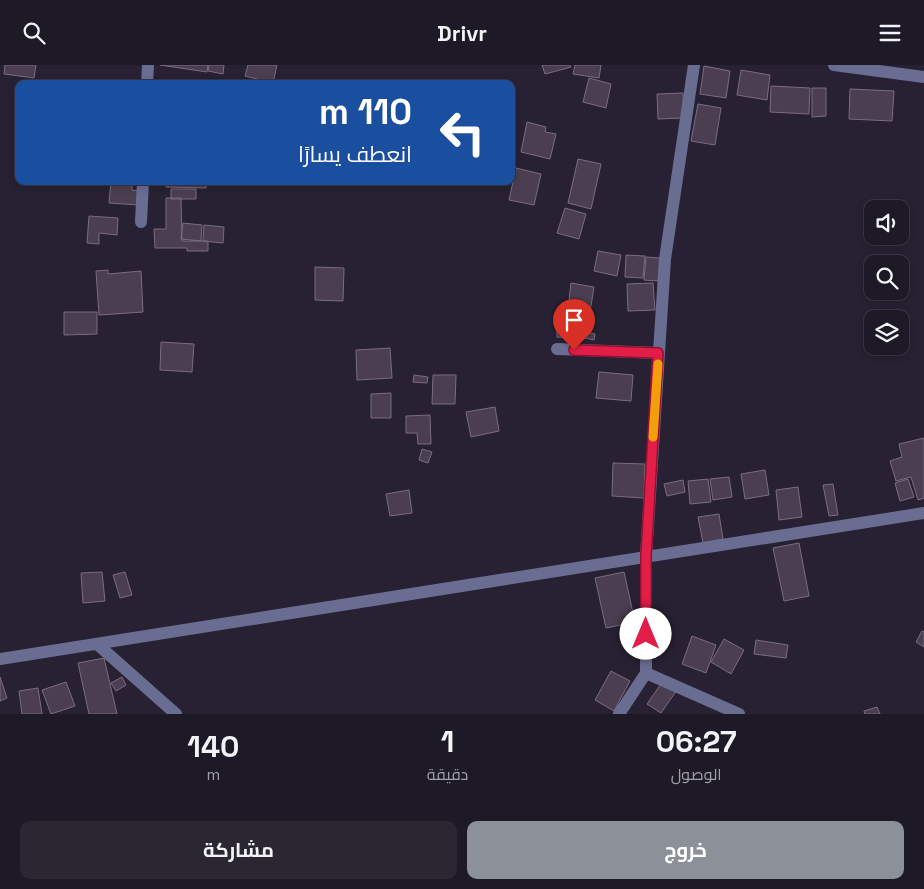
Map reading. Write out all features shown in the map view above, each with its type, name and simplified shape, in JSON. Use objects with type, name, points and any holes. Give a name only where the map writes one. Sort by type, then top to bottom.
[{"type":"street","points":[[148,65],[148,80]]},
{"type":"street","points":[[619,714],[646,673],[646,556],[665,259],[694,65]]},
{"type":"street","points":[[834,65],[924,77]]},
{"type":"street","points":[[141,222],[143,185]]},
{"type":"street","points":[[556,349],[658,353]]},
{"type":"street","points":[[0,659],[924,513]]},
{"type":"street","points":[[97,644],[176,714]]},
{"type":"street","points":[[646,673],[739,714]]},
{"type":"building","points":[[5,65],[36,65],[34,78],[4,74]]},
{"type":"building","points":[[160,65],[208,65],[207,72]]},
{"type":"building","points":[[209,65],[224,65],[223,74],[208,71]]},
{"type":"building","points":[[248,65],[277,65],[274,80],[261,80],[245,76]]},
{"type":"building","points":[[542,65],[570,65],[571,67],[545,74]]},
{"type":"building","points":[[575,65],[601,65],[599,78],[573,74]]},
{"type":"building","points":[[704,66],[730,71],[726,98],[700,94]]},
{"type":"building","points":[[741,70],[770,75],[767,100],[737,95]]},
{"type":"building","points":[[589,78],[611,84],[606,108],[583,102]]},
{"type":"building","points":[[771,86],[810,88],[809,114],[770,112]]},
{"type":"building","points":[[812,88],[826,88],[826,116],[812,117]]},
{"type":"building","points":[[850,89],[894,91],[892,121],[849,119]]},
{"type":"building","points":[[683,93],[684,118],[658,119],[657,94]]},
{"type":"building","points":[[698,104],[721,108],[715,145],[691,141]]},
{"type":"building","points":[[527,122],[546,127],[545,132],[556,134],[550,159],[521,152]]},
{"type":"building","points":[[578,159],[601,164],[591,209],[568,203]]},
{"type":"building","points":[[516,168],[541,174],[534,205],[509,200],[512,185],[515,185]]},
{"type":"building","points":[[111,185],[132,185],[132,190],[140,191],[139,205],[109,203]]},
{"type":"building","points":[[166,185],[206,185],[206,188],[166,187]]},
{"type":"building","points":[[171,189],[196,189],[196,199],[171,199]]},
{"type":"building","points":[[166,198],[181,198],[182,241],[208,241],[208,251],[187,251],[187,248],[155,248],[154,229],[166,229]]},
{"type":"building","points":[[565,208],[586,214],[579,239],[557,233]]},
{"type":"building","points":[[89,216],[118,218],[117,235],[99,233],[99,244],[87,243]]},
{"type":"building","points":[[183,223],[202,225],[201,241],[181,239]]},
{"type":"building","points":[[204,225],[224,227],[223,243],[203,241]]},
{"type":"building","points":[[598,251],[621,255],[617,276],[594,271]]},
{"type":"building","points":[[626,255],[645,256],[643,278],[625,277]]},
{"type":"building","points":[[646,257],[660,258],[658,281],[644,280]]},
{"type":"building","points":[[315,267],[344,268],[343,301],[315,300]]},
{"type":"building","points":[[108,270],[108,274],[141,271],[143,312],[99,315],[96,271]]},
{"type":"building","points":[[571,283],[594,287],[590,312],[568,308]]},
{"type":"building","points":[[653,283],[655,310],[628,311],[627,284]]},
{"type":"building","points":[[64,312],[97,312],[97,334],[64,335]]},
{"type":"building","points":[[557,325],[569,326],[569,338],[557,337]]},
{"type":"building","points":[[580,328],[581,339],[571,340],[570,330]]},
{"type":"building","points":[[582,331],[595,334],[594,340],[581,337]]},
{"type":"building","points":[[161,342],[194,344],[192,372],[160,370]]},
{"type":"building","points":[[390,348],[392,378],[357,380],[356,350]]},
{"type":"building","points":[[599,372],[633,375],[631,401],[596,398]]},
{"type":"building","points":[[414,375],[428,377],[427,383],[413,382]]},
{"type":"building","points":[[433,375],[456,375],[455,404],[432,404]]},
{"type":"building","points":[[391,393],[391,418],[371,418],[371,394]]},
{"type":"building","points":[[495,407],[499,431],[471,437],[466,412]]},
{"type":"building","points":[[430,415],[431,444],[418,444],[417,433],[406,433],[406,416]]},
{"type":"building","points":[[924,438],[924,498],[918,500],[911,477],[896,481],[890,461],[902,457],[899,444]]},
{"type":"building","points":[[422,449],[432,452],[428,463],[419,460]]},
{"type":"building","points":[[613,463],[645,464],[644,498],[612,496]]},
{"type":"building","points":[[765,470],[769,495],[745,499],[741,474]]},
{"type":"building","points":[[729,477],[732,497],[713,500],[710,479]]},
{"type":"building","points":[[708,479],[711,502],[690,504],[688,481]]},
{"type":"building","points":[[908,479],[914,497],[900,501],[895,483]]},
{"type":"building","points":[[683,480],[685,492],[667,496],[664,484]]},
{"type":"building","points":[[833,484],[838,515],[829,516],[823,485]]},
{"type":"building","points":[[798,487],[802,517],[779,520],[776,490]]},
{"type":"building","points":[[409,490],[412,513],[390,516],[386,494]]},
{"type":"building","points":[[719,514],[723,539],[703,543],[698,517]]},
{"type":"building","points":[[799,543],[809,596],[784,601],[773,548]]},
{"type":"building","points":[[102,572],[105,601],[83,603],[81,573]]},
{"type":"building","points":[[125,572],[132,595],[120,598],[113,575]]},
{"type":"building","points":[[624,572],[635,622],[606,628],[595,578]]},
{"type":"building","points":[[922,631],[924,632],[924,647],[916,642]]},
{"type":"building","points":[[692,636],[716,645],[706,673],[682,664]]},
{"type":"building","points":[[724,639],[744,650],[731,674],[711,662]]},
{"type":"building","points":[[756,640],[788,645],[786,658],[754,654]]},
{"type":"building","points":[[104,658],[117,714],[89,714],[78,663]]},
{"type":"building","points":[[611,671],[630,681],[614,711],[595,700]]},
{"type":"building","points":[[0,677],[7,698],[0,701]]},
{"type":"building","points":[[122,677],[126,685],[116,691],[111,683]]},
{"type":"building","points":[[663,681],[677,690],[661,713],[647,704]]},
{"type":"building","points":[[66,682],[75,706],[51,714],[42,690]]},
{"type":"building","points":[[38,688],[42,714],[22,714],[19,691]]},
{"type":"building","points":[[877,707],[880,714],[865,714],[864,711]]},
{"type":"slow traffic","points":[[653,437],[658,364]]},
{"type":"route","points":[[574,350],[658,353],[646,556],[646,634]]}]
